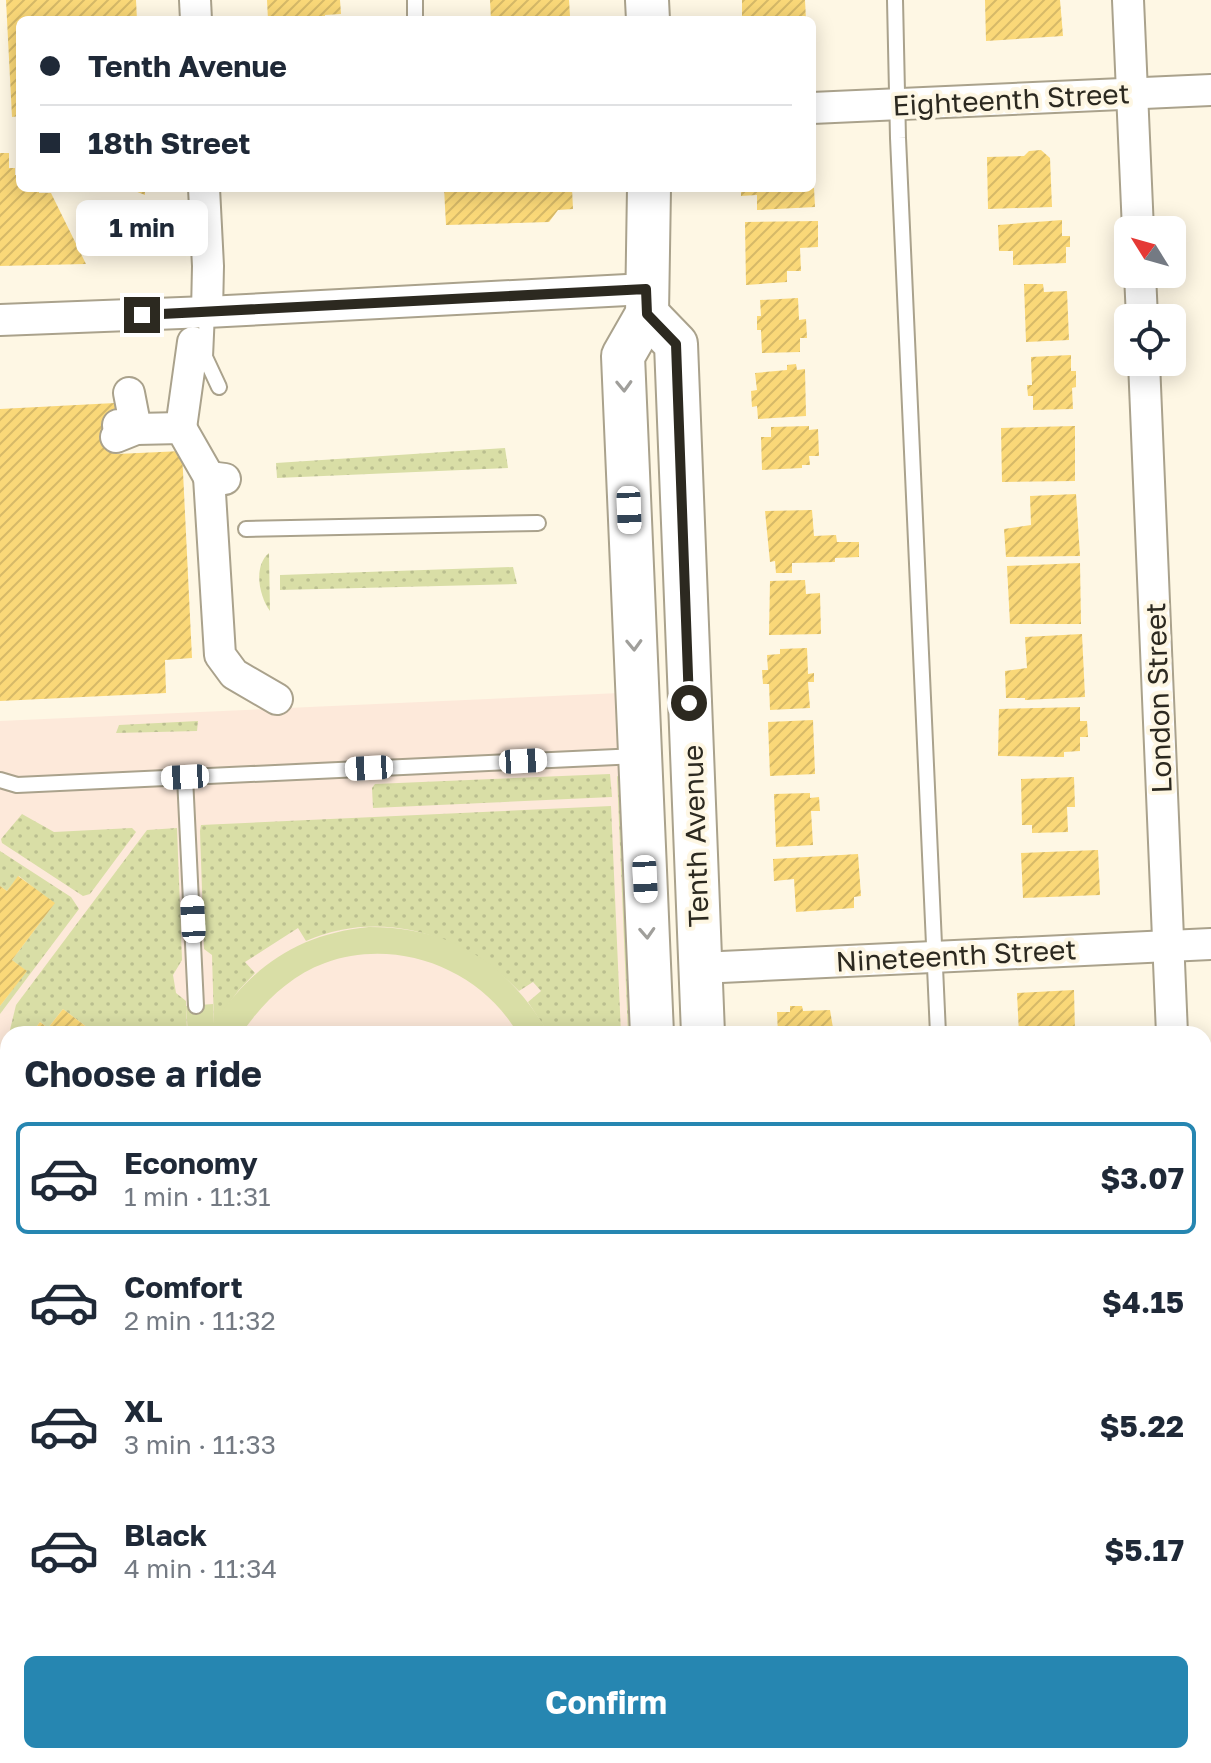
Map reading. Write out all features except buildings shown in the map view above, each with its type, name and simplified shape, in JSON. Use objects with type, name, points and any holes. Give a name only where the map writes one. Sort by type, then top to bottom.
[{"type":"main road","name":"Tenth Avenue","points":[[649,192],[646,302],[623,356],[652,1026]]},
{"type":"main road","name":"Tenth Avenue","points":[[646,302],[676,344],[703,1026]]},
{"type":"street","points":[[1128,0],[1137,216]]},
{"type":"street","name":"Eighteenth Street","points":[[816,108],[1211,90]]},
{"type":"street","points":[[204,192],[207,312]]},
{"type":"street","points":[[0,320],[646,302]]},
{"type":"street","points":[[193,342],[181,428],[217,478],[220,655],[234,674],[277,699]]},
{"type":"street","name":"London Street","points":[[1145,376],[1172,1026]]},
{"type":"street","points":[[129,393],[123,430],[181,428]]},
{"type":"street","name":"Nineteenth Street","points":[[700,968],[1211,944]]},
{"type":"lane","points":[[895,0],[938,1026]]},
{"type":"lane","points":[[207,312],[205,357],[219,387]]},
{"type":"lane","points":[[246,529],[538,523]]},
{"type":"lane","points":[[0,780],[17,785],[639,756]]},
{"type":"lane","points":[[185,777],[196,1006]]},
{"type":"shaded area","points":[[620,693],[634,1026],[0,1026],[0,721]]},
{"type":"green space","points":[[505,448],[508,468],[277,478],[276,463]]},
{"type":"green space","points":[[269,553],[270,611],[259,581],[261,565]]},
{"type":"green space","points":[[513,567],[517,584],[280,590],[280,575]]},
{"type":"green space","points":[[198,721],[197,731],[116,733],[119,725]]},
{"type":"green space","points":[[610,774],[612,797],[373,808],[372,788],[375,784]]},
{"type":"green space","points":[[617,776],[624,779],[635,1026],[628,1026]]},
{"type":"green space","points":[[611,806],[621,1026],[544,1026],[528,1002],[541,991],[533,982],[519,991],[473,954],[420,932],[392,927],[335,931],[306,941],[298,928],[245,962],[255,973],[214,1024],[212,955],[204,949],[201,825]]},
{"type":"green space","points":[[22,814],[54,832],[132,828],[136,832],[90,894],[83,896],[2,843],[1,839]]},
{"type":"green space","points":[[177,828],[182,960],[173,975],[176,993],[186,1001],[187,1026],[85,1026],[63,1009],[50,1026],[40,1022],[37,1026],[11,1026],[16,1005],[147,830]]},
{"type":"green space","points":[[0,851],[71,897],[79,909],[0,1014],[0,1006],[26,971],[12,960],[54,904],[19,876],[7,891],[0,886]]},
{"type":"green space","points":[[369,927],[399,929],[451,942],[474,954],[515,987],[544,1026],[512,1026],[482,991],[459,976],[434,964],[380,954],[352,956],[325,963],[300,975],[267,1002],[247,1026],[187,1026],[186,1006],[213,1004],[214,1023],[245,985],[280,956],[299,945]]},
{"type":"route","points":[[142,315],[646,289],[647,314],[676,344],[689,703]]}]
